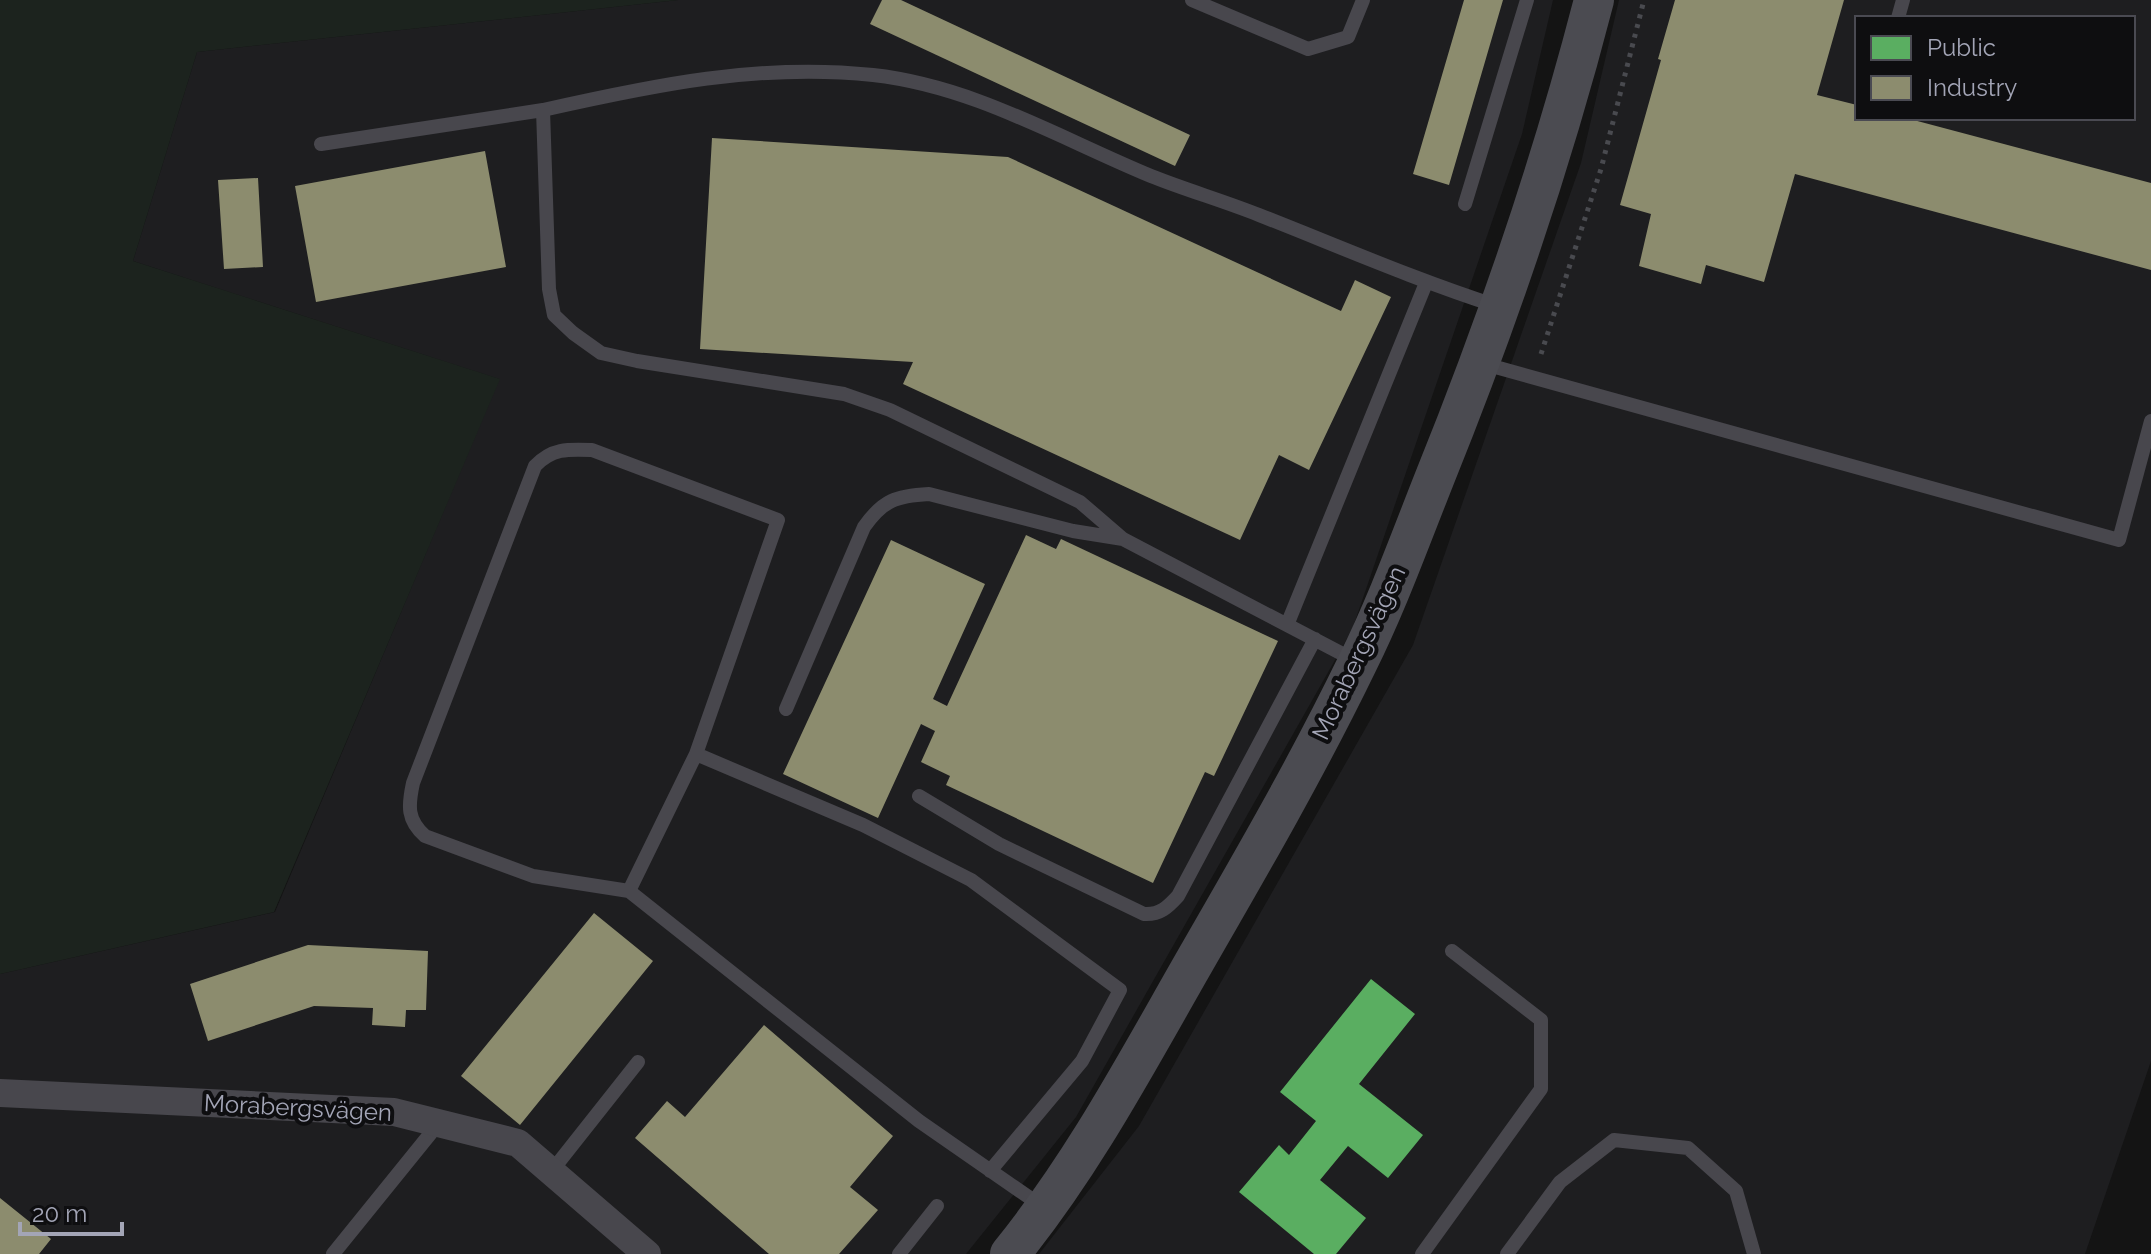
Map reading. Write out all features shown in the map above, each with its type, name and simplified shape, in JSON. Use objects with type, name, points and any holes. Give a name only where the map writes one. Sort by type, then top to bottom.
[{"type":"street","name":"Morabergsvägen","points":[[1010,1254],[1047,1209],[1091,1142],[1295,787],[1358,662],[1382,610],[1501,307],[1563,118],[1594,0]]},
{"type":"street","name":"Morabergsvägen","points":[[0,1093],[394,1112],[439,1123],[518,1143],[647,1254]]},
{"type":"lane","points":[[1192,0],[1308,49],[1348,37],[1363,0]]},
{"type":"lane","points":[[1465,204],[1527,0]]},
{"type":"lane","points":[[321,144],[543,110],[667,83],[791,70],[874,75],[941,87],[995,106],[1151,176],[1257,214],[1426,283],[1501,307]]},
{"type":"lane","points":[[543,110],[549,289],[554,315],[601,353],[844,394],[890,410],[1080,502],[1123,539],[1358,662]]},
{"type":"lane","points":[[1287,625],[1426,283]]},
{"type":"lane","points":[[1481,363],[2119,540],[2151,421]]},
{"type":"lane","points":[[629,891],[696,754],[778,520],[592,450],[568,449],[546,455],[535,466],[413,783],[409,814],[414,827],[425,836],[533,876],[629,891],[919,1121],[1047,1209]]},
{"type":"lane","points":[[786,709],[864,527],[878,507],[891,500],[929,494],[1073,531],[1123,539]]},
{"type":"lane","points":[[919,796],[999,844],[1144,914],[1154,915],[1165,910],[1178,896],[1315,639]]},
{"type":"lane","points":[[696,754],[863,825],[971,880],[1120,990],[1082,1061],[990,1171]]},
{"type":"lane","points":[[1422,1254],[1541,1089],[1541,1020],[1452,951]]},
{"type":"lane","points":[[551,1172],[638,1062]]},
{"type":"lane","points":[[333,1254],[439,1123]]},
{"type":"lane","points":[[1507,1254],[1560,1182],[1614,1140],[1688,1148],[1736,1191],[1754,1254]]},
{"type":"lane","points":[[899,1254],[937,1206]]},
{"type":"path","points":[[1533,378],[1601,169],[1644,0]]},
{"type":"shaded area","points":[[0,0],[678,0],[197,52],[133,261],[500,379],[274,912],[0,974]]},
{"type":"shaded area","points":[[678,0],[1553,0],[1522,134],[1352,630],[1076,1117],[966,1254],[0,1254],[0,974],[275,912],[499,379],[133,261],[197,52]]},
{"type":"shaded area","points":[[1619,0],[2151,0],[2151,1061],[2085,1254],[1039,1254],[1139,1126],[1413,645],[1581,163]]},
{"type":"building: Public","points":[[1371,979],[1415,1014],[1359,1084],[1423,1135],[1388,1178],[1348,1146],[1320,1180],[1366,1218],[1336,1254],[1314,1254],[1239,1192],[1279,1145],[1289,1155],[1316,1121],[1280,1092]]},
{"type":"building: Industry","points":[[882,0],[901,0],[1190,135],[1175,166],[870,24]]},
{"type":"building: Industry","points":[[1464,0],[1503,0],[1449,185],[1413,174]]},
{"type":"building: Industry","points":[[1675,0],[1844,0],[1817,95],[1855,104],[1855,120],[1914,120],[2151,183],[2151,270],[1795,174],[1764,282],[1706,265],[1701,284],[1639,266],[1651,214],[1620,205],[1661,60],[1658,59]]},
{"type":"building: Industry","points":[[712,138],[1008,157],[1341,311],[1355,280],[1391,297],[1309,470],[1279,455],[1240,540],[903,384],[913,362],[700,349]]},
{"type":"building: Industry","points":[[485,151],[506,267],[316,302],[295,186]]},
{"type":"building: Industry","points":[[258,178],[263,267],[224,269],[218,180]]},
{"type":"building: Industry","points":[[1026,535],[1056,549],[1061,539],[1278,641],[1214,776],[1205,772],[1153,883],[946,785],[950,776],[921,762],[935,731],[921,724],[878,818],[783,774],[891,540],[985,584],[933,699],[947,706]]},
{"type":"building: Industry","points":[[594,913],[653,961],[520,1125],[461,1076]]},
{"type":"building: Industry","points":[[308,945],[428,951],[426,1010],[406,1010],[405,1027],[372,1025],[373,1008],[314,1006],[208,1041],[190,984]]},
{"type":"building: Industry","points":[[764,1025],[893,1136],[850,1187],[878,1210],[839,1254],[769,1254],[635,1138],[667,1101],[685,1117]]},
{"type":"building: Industry","points":[[0,1198],[51,1239],[39,1254],[0,1254]]}]
